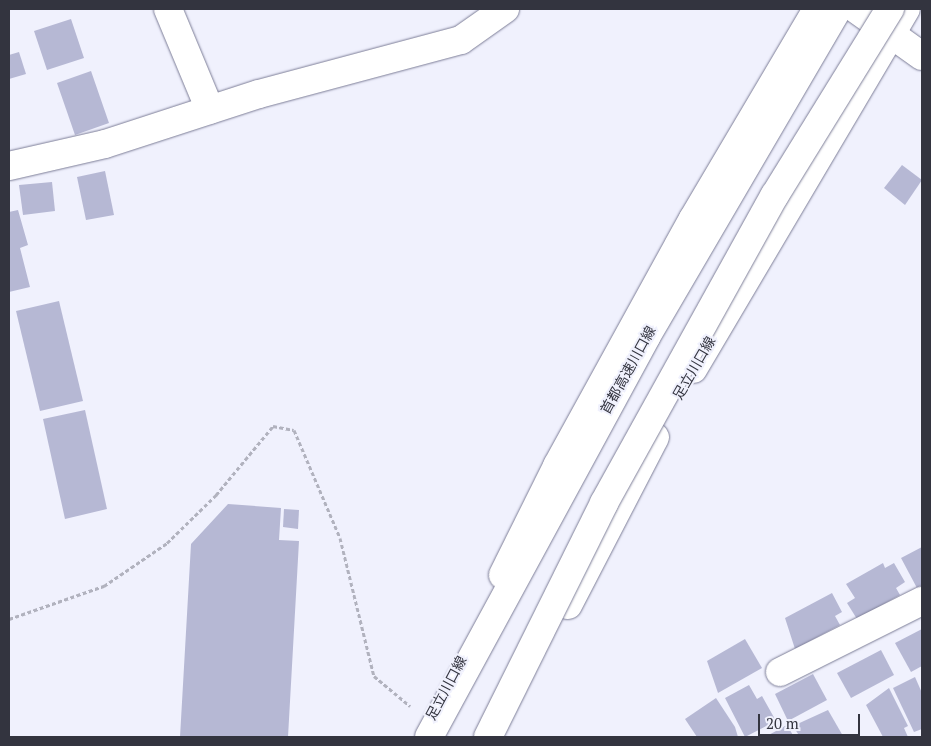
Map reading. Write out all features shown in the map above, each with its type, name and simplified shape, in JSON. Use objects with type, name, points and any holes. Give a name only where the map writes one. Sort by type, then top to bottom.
[{"type":"main road","points":[[168,9],[210,110]]},
{"type":"main road","points":[[9,166],[104,144],[210,110],[461,40],[505,9]]},
{"type":"main road","name":"足立川口線","points":[[426,731],[557,466],[693,219],[817,9]]},
{"type":"main road","name":"首都高速川口線","points":[[426,731],[646,338],[838,9]]},
{"type":"main road","points":[[856,9],[890,21],[922,56]]},
{"type":"main road","name":"足立川口線","points":[[501,737],[670,409],[890,21],[906,9]]},
{"type":"main road","points":[[488,737],[604,503],[775,195],[890,21]]},
{"type":"main road","points":[[780,672],[922,601]]},
{"type":"path","points":[[9,619],[104,586],[167,543],[216,495],[273,426],[294,430],[340,538],[374,676],[426,731]]},
{"type":"building","points":[[71,19],[84,58],[47,70],[34,31]]},
{"type":"building","points":[[19,52],[26,74],[9,79],[9,55]]},
{"type":"building","points":[[91,71],[109,123],[75,135],[57,83]]},
{"type":"building","points":[[902,165],[922,180],[905,205],[884,188]]},
{"type":"building","points":[[105,171],[114,215],[86,220],[77,177]]},
{"type":"building","points":[[52,182],[55,211],[23,215],[19,185]]},
{"type":"building","points":[[18,210],[28,245],[20,248],[30,287],[9,292],[9,212]]},
{"type":"building","points":[[59,301],[83,401],[40,411],[16,311]]},
{"type":"building","points":[[85,410],[107,509],[65,519],[43,419]]},
{"type":"building","points":[[228,504],[281,508],[279,540],[299,541],[288,737],[180,737],[191,544]]},
{"type":"building","points":[[284,509],[299,510],[298,529],[283,527]]},
{"type":"building","points":[[922,547],[922,585],[917,588],[901,558]]},
{"type":"building","points":[[883,563],[885,568],[894,563],[905,582],[896,588],[900,595],[857,619],[847,603],[855,598],[846,584]]},
{"type":"building","points":[[832,593],[842,612],[835,616],[840,625],[795,649],[785,618]]},
{"type":"building","points":[[922,629],[922,666],[911,672],[895,643]]},
{"type":"building","points":[[745,639],[762,668],[718,693],[707,661]]},
{"type":"building","points":[[881,650],[894,675],[851,698],[837,673]]},
{"type":"building","points":[[813,674],[827,700],[788,721],[775,694]]},
{"type":"building","points":[[915,677],[922,693],[922,729],[914,732],[893,688]]},
{"type":"building","points":[[749,685],[757,699],[762,696],[776,721],[745,737],[725,698]]},
{"type":"building","points":[[889,688],[908,726],[904,728],[908,737],[883,737],[866,705]]},
{"type":"building","points":[[716,698],[735,727],[738,737],[697,737],[685,719]]},
{"type":"building","points":[[828,710],[843,736],[800,737],[793,726]]},
{"type":"building","points":[[787,725],[794,737],[765,737]]}]
